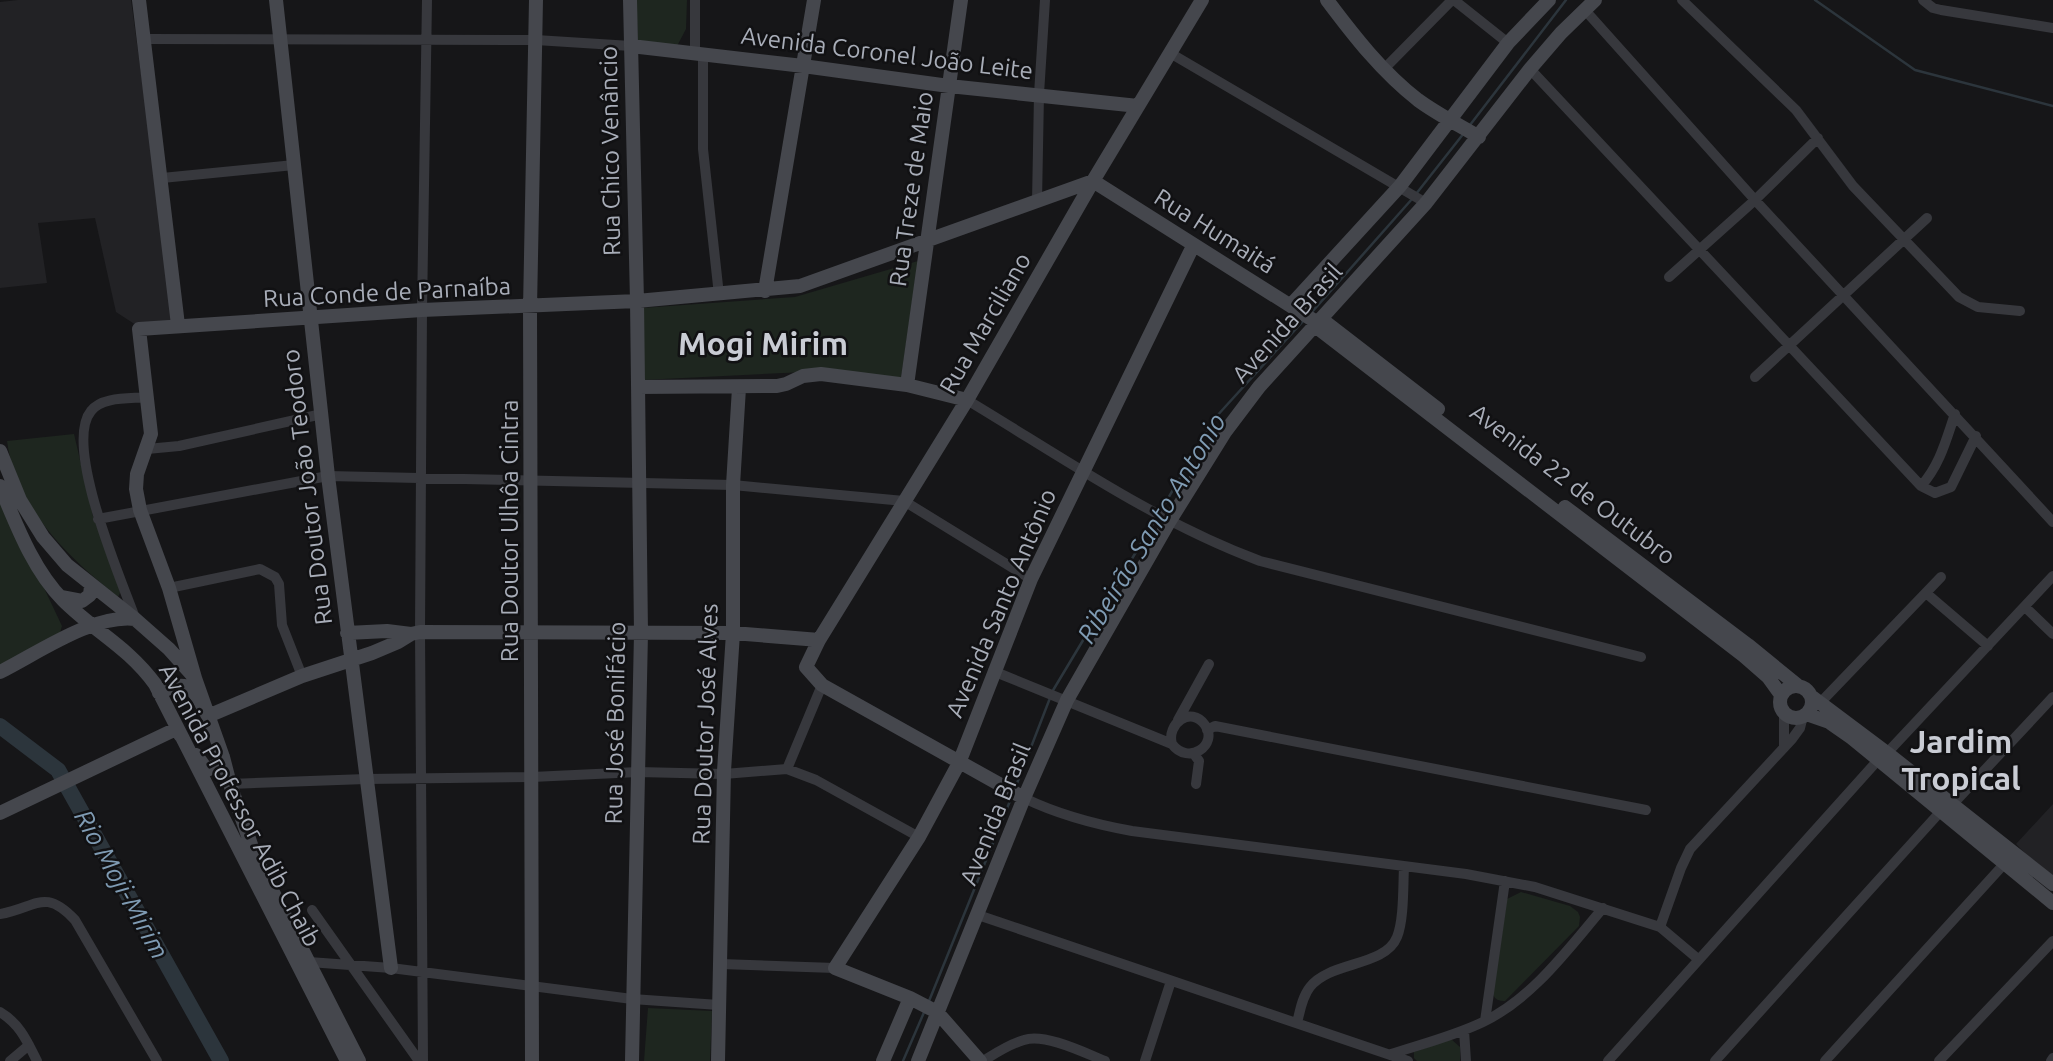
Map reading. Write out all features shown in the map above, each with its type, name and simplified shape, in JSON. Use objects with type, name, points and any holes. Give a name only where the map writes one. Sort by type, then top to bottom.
[{"type":"street","points":[[139,0],[178,325]]},
{"type":"street","name":"Rua Doutor João Teodoro","points":[[276,0],[328,476],[391,968]]},
{"type":"street","points":[[421,1061],[422,777],[416,633],[421,479],[427,0]]},
{"type":"street","name":"Rua Doutor Ulhôa Cintra","points":[[532,1061],[533,631],[530,308],[536,0]]},
{"type":"street","name":"Rua Chico Venâncio","points":[[630,0],[638,387]]},
{"type":"street","points":[[695,0],[703,149],[719,295]]},
{"type":"street","points":[[765,290],[814,0]]},
{"type":"street","name":"Rua Treze de Maio","points":[[907,385],[961,0]]},
{"type":"street","points":[[1037,202],[1039,94],[1045,0]]},
{"type":"street","name":"Rua Marciliano","points":[[822,685],[806,667],[819,640],[967,400],[1093,181],[1202,0]]},
{"type":"street","points":[[1326,0],[1384,69],[1420,101],[1475,134]]},
{"type":"street","points":[[1384,69],[1453,0],[1508,43]]},
{"type":"street","name":"Avenida Brasil","points":[[883,1061],[924,1005],[978,915],[1020,797],[1063,698],[1161,517],[1454,122],[1508,43],[1549,0]]},
{"type":"street","points":[[1682,0],[1796,110],[1853,186],[1959,297],[1978,307],[2020,311]]},
{"type":"street","points":[[1923,0],[1933,8],[1941,10],[2053,28]]},
{"type":"street","points":[[1590,5],[1755,200],[2053,522]]},
{"type":"street","name":"Avenida Brasil","points":[[1308,316],[1423,201],[1530,69],[1590,5]]},
{"type":"street","points":[[145,39],[537,40],[631,46]]},
{"type":"street","name":"Avenida Coronel João Leite","points":[[631,46],[949,86],[1138,106]]},
{"type":"street","points":[[1170,53],[1423,201]]},
{"type":"street","points":[[1530,69],[1921,486],[1935,494],[1951,487],[1976,436]]},
{"type":"street","points":[[1669,277],[1755,200],[1818,138]]},
{"type":"street","points":[[162,178],[294,165]]},
{"type":"street","name":"Rua Conde de Parnaíba","points":[[148,397],[139,329],[422,310],[637,302],[800,286],[1093,181]]},
{"type":"street","name":"Rua Humaitá","points":[[1093,181],[1308,316]]},
{"type":"street","points":[[1755,377],[1927,218]]},
{"type":"street","name":"Avenida Santo Antônio","points":[[835,968],[919,836],[959,763],[993,670],[1031,579],[1193,246]]},
{"type":"street","name":"Avenida 22 de Outubro","points":[[1308,316],[1748,645],[1797,685]]},
{"type":"street","name":"Avenida 22 de Outubro","points":[[1308,316],[1745,656],[1768,677],[1781,695]]},
{"type":"street","points":[[638,387],[739,388],[786,384],[811,374],[907,385],[967,400],[1161,517],[1219,546],[1260,561],[1641,657]]},
{"type":"street","name":"Rua José Bonifácio","points":[[632,1061],[641,634],[638,387]]},
{"type":"street","name":"Rua Doutor José Alves","points":[[718,1061],[724,774],[733,633],[733,485],[739,388]]},
{"type":"street","points":[[0,672],[89,625],[110,619],[135,619],[98,519],[86,462],[83,431],[91,411],[98,405],[108,401],[148,397],[151,434],[137,474],[136,489],[140,510],[169,588],[195,678]]},
{"type":"street","points":[[147,449],[178,446],[322,414]]},
{"type":"street","points":[[1921,486],[1940,458],[1955,414]]},
{"type":"street","name":"Avenida Professor Adib Chaib","points":[[0,451],[20,500],[43,537],[91,586],[169,649],[195,678],[256,859],[359,1061]]},
{"type":"street","points":[[98,519],[328,476],[733,485],[904,501],[1031,579]]},
{"type":"street","name":"Avenida Professor Adib Chaib","points":[[0,486],[37,564],[60,597],[89,625],[120,645],[141,664],[159,693],[347,1061]]},
{"type":"street","points":[[169,588],[260,569],[269,573],[279,584],[282,625],[302,677]]},
{"type":"street","points":[[1608,1061],[1883,756],[2053,576]]},
{"type":"street","points":[[1660,927],[1690,849],[1800,728],[1804,715],[1816,699],[1941,577]]},
{"type":"street","points":[[60,597],[82,601],[90,595],[91,586]]},
{"type":"street","points":[[1926,593],[1988,646]]},
{"type":"street","points":[[2025,607],[2053,634]]},
{"type":"street","points":[[347,633],[733,633],[819,640]]},
{"type":"street","points":[[159,693],[176,685],[189,686],[208,716],[416,633]]},
{"type":"street","points":[[1172,744],[1171,731],[1209,664]]},
{"type":"street","points":[[993,670],[1172,744],[1181,752],[1194,754],[1207,742],[1205,724],[1195,717],[1178,720]]},
{"type":"street","points":[[787,769],[822,685],[1020,797],[1065,816],[1120,828],[1535,887],[1660,927],[1698,959]]},
{"type":"street","points":[[1784,747],[1784,713],[1779,703],[1787,688],[1797,685],[1946,808],[2053,903]]},
{"type":"street","points":[[1715,1061],[1946,808],[2053,696]]},
{"type":"street","points":[[1784,713],[1794,718],[1804,715],[1835,726],[1883,756]]},
{"type":"street","points":[[1207,730],[1215,726],[1646,810]]},
{"type":"street","points":[[0,813],[176,729],[207,769],[220,780],[230,784],[638,772],[724,774],[787,769],[816,780],[919,836]]},
{"type":"street","points":[[1194,754],[1199,761],[1196,784]]},
{"type":"street","points":[[207,769],[217,765],[223,757]]},
{"type":"street","points":[[1946,808],[2053,884]]},
{"type":"street","points":[[1825,1061],[2005,863]]},
{"type":"street","points":[[1297,1023],[1303,1000],[1318,979],[1332,971],[1377,956],[1391,947],[1397,937],[1400,923],[1404,867]]},
{"type":"street","points":[[1485,1021],[1505,881]]},
{"type":"street","points":[[0,914],[44,901],[55,902],[64,909],[75,920],[157,1061]]},
{"type":"street","points":[[1391,1054],[1485,1021],[1511,1003],[1556,963],[1603,908]]},
{"type":"street","points":[[312,911],[421,1061]]},
{"type":"street","points":[[978,915],[1408,1061]]},
{"type":"street","points":[[1939,1061],[2053,940]]},
{"type":"street","points":[[309,962],[391,968],[632,999],[719,1004]]},
{"type":"street","points":[[722,964],[835,968],[924,1005],[982,1061],[1026,1039],[1040,1039],[1105,1061]]},
{"type":"street","points":[[1145,1061],[1171,981]]},
{"type":"street","name":"Avenida Brasil","points":[[918,1061],[924,1005]]},
{"type":"street","points":[[0,1012],[21,1029],[37,1061]]},
{"type":"street","points":[[1464,1030],[1466,1061]]},
{"type":"street","points":[[10,1061],[29,1045]]},
{"type":"shaded area","points":[[131,0],[175,322],[136,325],[116,312],[95,218],[38,223],[47,283],[0,288],[0,2]]},
{"type":"shaded area","points":[[636,0],[687,0],[686,29],[676,48],[638,41]]},
{"type":"shaded area","points":[[918,261],[901,378],[805,372],[643,380],[642,308],[795,297]]},
{"type":"shaded area","points":[[74,434],[93,516],[121,591],[118,597],[63,548],[47,529],[21,488],[12,465],[7,441]]},
{"type":"shaded area","points":[[0,495],[62,626],[59,636],[0,666]]},
{"type":"shaded area","points":[[2053,804],[2053,878],[2043,872],[2016,844]]},
{"type":"shaded area","points":[[1521,892],[1570,906],[1578,912],[1579,926],[1505,1001],[1501,1001],[1493,994],[1507,899]]},
{"type":"shaded area","points":[[648,1008],[712,1011],[710,1061],[644,1061]]},
{"type":"shaded area","points":[[1451,1039],[1460,1047],[1460,1061],[1417,1061],[1414,1058],[1414,1052]]},
{"type":"waterway","name":"Ribeirão Santo Antonio","points":[[1470,125],[1566,0]]},
{"type":"waterway","points":[[1815,0],[1915,70],[2053,106]]},
{"type":"waterway","name":"Ribeirão Santo Antonio","points":[[1416,194],[1464,133]]},
{"type":"waterway","name":"Ribeirão Santo Antonio","points":[[1312,312],[1412,199]]},
{"type":"waterway","name":"Ribeirão Santo Antonio","points":[[1160,512],[1215,418],[1305,319]]},
{"type":"waterway","name":"Ribeirão Santo Antonio","points":[[1052,692],[1157,517]]},
{"type":"waterway","name":"Ribeirão Santo Antonio","points":[[1016,786],[1050,698]]},
{"type":"waterway","name":"Rio Moji-Mirim","points":[[0,726],[58,770],[221,1061]]},
{"type":"waterway","name":"Ribeirão Santo Antonio","points":[[929,1001],[1012,796]]},
{"type":"waterway","name":"Ribeirão Santo Antonio","points":[[903,1061],[925,1010]]},
{"type":"district","name":"Mogi Mirim","points":[[763,343]]},
{"type":"district","name":"Jardim Tropical","points":[[1961,760]]}]
